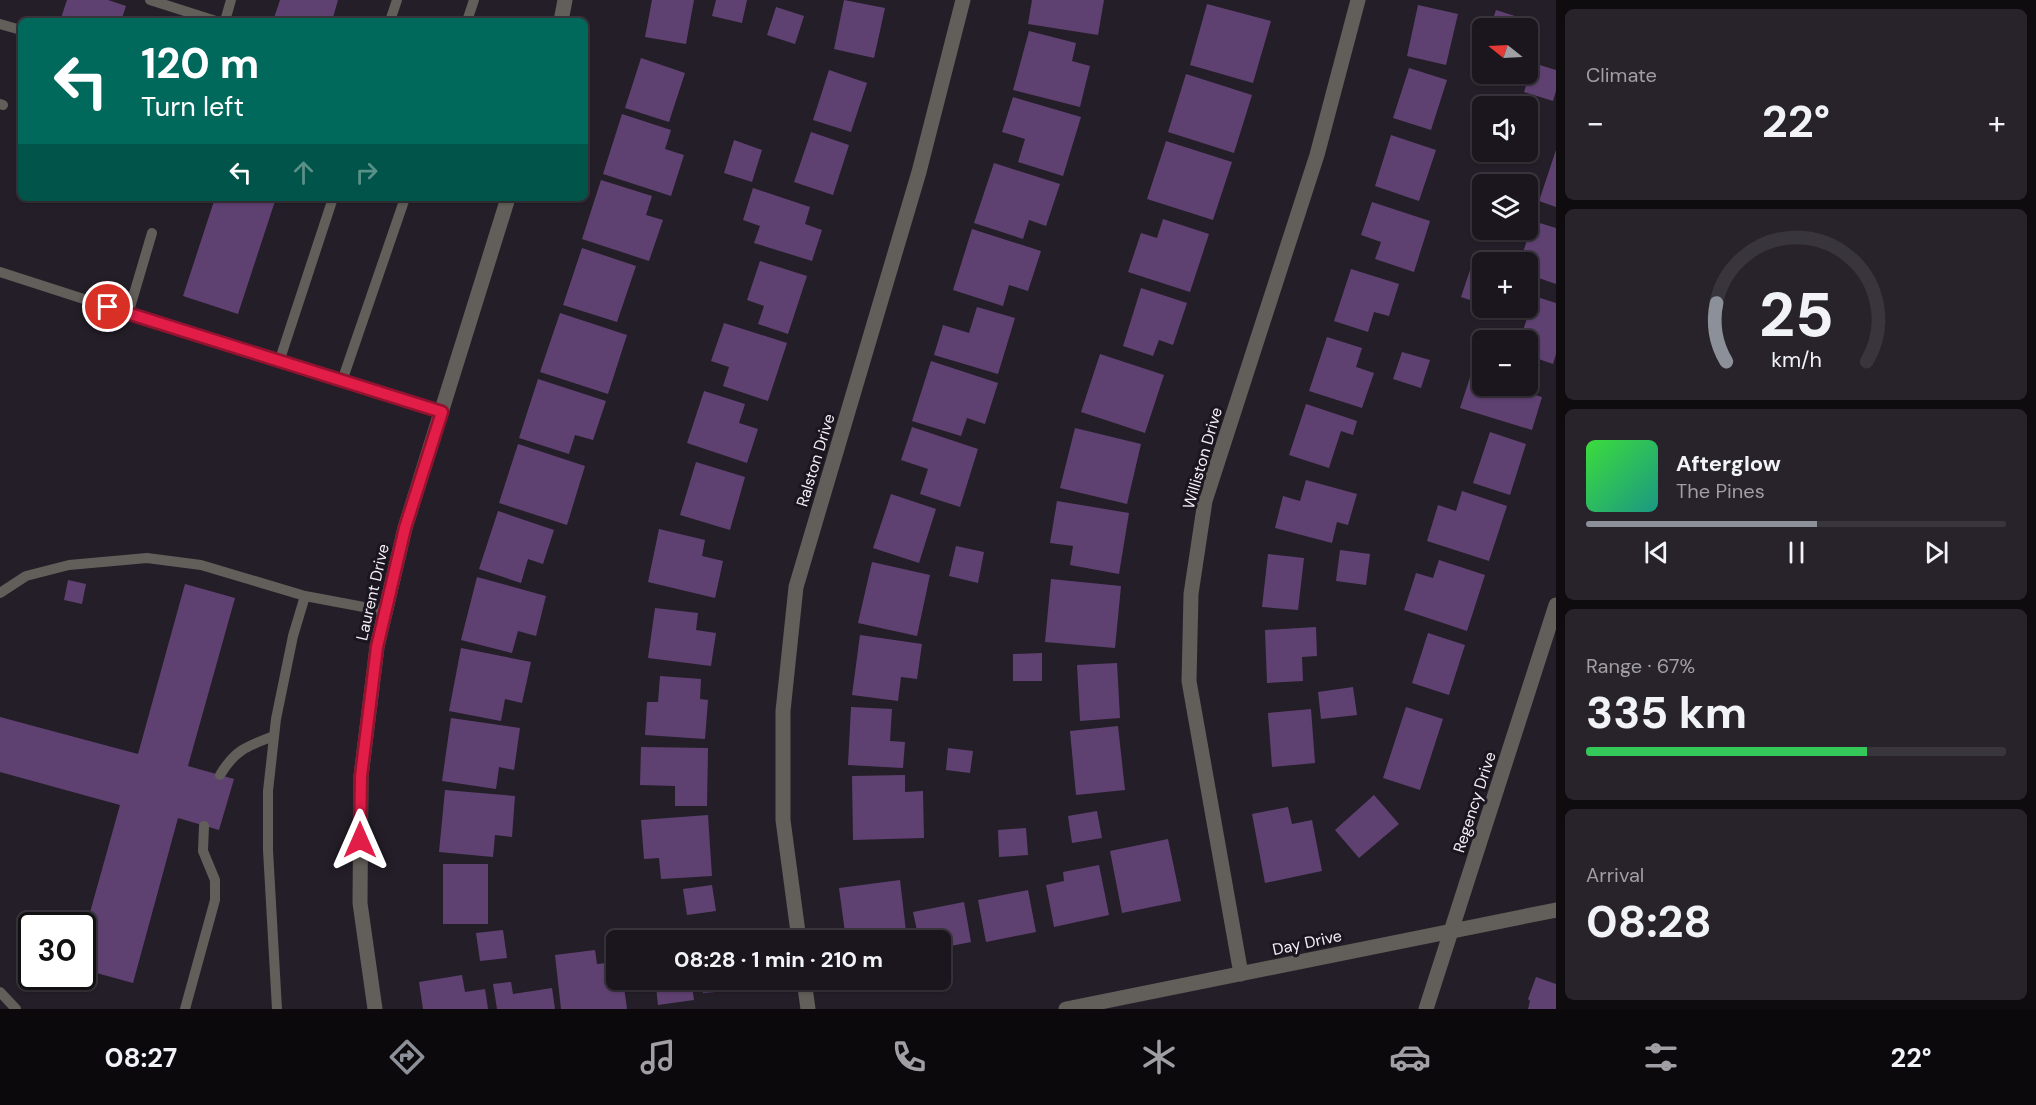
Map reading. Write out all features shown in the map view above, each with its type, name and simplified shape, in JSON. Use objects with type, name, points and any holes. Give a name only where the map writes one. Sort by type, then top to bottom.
[{"type":"street","points":[[562,18],[565,0]]},
{"type":"street","name":"Ralston Drive","points":[[798,930],[783,820],[783,711],[795,587],[919,172],[963,0]]},
{"type":"street","name":"Williston Drive","points":[[1241,974],[1189,681],[1191,594],[1205,501],[1317,155],[1358,0]]},
{"type":"street","name":"Laurent Drive","points":[[375,1009],[360,903],[361,776],[377,647],[405,528],[507,201]]},
{"type":"street","name":"Regency Drive","points":[[1426,1009],[1556,605]]},
{"type":"street","name":"Day Drive","points":[[1066,1009],[1556,910]]},
{"type":"street","points":[[805,990],[808,1009]]},
{"type":"lane","points":[[150,0],[207,18]]},
{"type":"lane","points":[[226,18],[231,0]]},
{"type":"lane","points":[[391,18],[397,0]]},
{"type":"lane","points":[[468,18],[474,0]]},
{"type":"lane","points":[[0,24],[18,29]]},
{"type":"lane","points":[[279,362],[332,201]]},
{"type":"lane","points":[[342,381],[404,201]]},
{"type":"lane","points":[[128,314],[153,233]]},
{"type":"lane","points":[[0,272],[442,412]]},
{"type":"lane","points":[[0,593],[26,576],[69,565],[147,558],[201,565],[305,596],[385,611]]},
{"type":"lane","points":[[277,1009],[268,850],[268,791],[274,736],[293,636],[305,596]]},
{"type":"lane","points":[[220,775],[230,759],[249,745],[274,736]]},
{"type":"lane","points":[[185,1009],[215,900],[215,880],[203,851],[204,826]]},
{"type":"lane","points":[[0,992],[16,1009]]},
{"type":"building","points":[[67,0],[108,0],[126,6],[122,18],[61,18]]},
{"type":"building","points":[[280,0],[338,0],[333,18],[274,18]]},
{"type":"building","points":[[652,0],[694,0],[686,44],[645,37]]},
{"type":"building","points":[[716,0],[747,0],[742,23],[712,16]]},
{"type":"building","points":[[844,0],[885,8],[874,58],[834,49]]},
{"type":"building","points":[[1032,0],[1104,0],[1098,35],[1028,24]]},
{"type":"building","points":[[1207,4],[1271,21],[1253,83],[1190,65]]},
{"type":"building","points":[[1418,5],[1458,14],[1446,65],[1407,56]]},
{"type":"building","points":[[776,7],[804,16],[795,44],[767,35]]},
{"type":"building","points":[[1496,10],[1518,17],[1518,18],[1493,18]]},
{"type":"building","points":[[1029,31],[1076,43],[1072,61],[1090,66],[1080,107],[1013,90]]},
{"type":"building","points":[[641,58],[685,73],[669,122],[625,108]]},
{"type":"building","points":[[1538,65],[1556,70],[1556,91],[1553,101],[1524,92],[1526,84],[1538,84]]},
{"type":"building","points":[[1409,68],[1447,80],[1431,130],[1393,118]]},
{"type":"building","points":[[829,70],[867,83],[851,132],[813,120]]},
{"type":"building","points":[[1186,74],[1252,95],[1234,153],[1168,132]]},
{"type":"building","points":[[1013,97],[1081,117],[1063,176],[1018,162],[1025,139],[1002,132]]},
{"type":"building","points":[[622,114],[671,130],[665,149],[684,155],[671,196],[603,174]]},
{"type":"building","points":[[811,132],[849,145],[833,195],[794,182]]},
{"type":"building","points":[[1391,135],[1436,150],[1419,201],[1375,186]]},
{"type":"building","points":[[734,140],[762,150],[752,182],[724,173]]},
{"type":"building","points":[[1166,141],[1232,162],[1213,220],[1147,199]]},
{"type":"building","points":[[1556,150],[1556,207],[1539,201]]},
{"type":"building","points":[[994,163],[1060,184],[1046,226],[1029,220],[1023,239],[974,223]]},
{"type":"building","points":[[601,180],[652,196],[646,215],[663,220],[649,261],[582,239]]},
{"type":"building","points":[[753,188],[810,207],[805,224],[822,230],[812,261],[754,243],[760,226],[743,220]]},
{"type":"building","points":[[214,201],[275,201],[238,314],[183,296]]},
{"type":"building","points":[[1372,202],[1430,221],[1414,272],[1375,259],[1381,242],[1361,235]]},
{"type":"building","points":[[1163,219],[1209,234],[1190,292],[1128,272],[1141,233],[1157,238]]},
{"type":"building","points":[[1538,223],[1556,228],[1556,284],[1538,278],[1538,252],[1523,252],[1527,240],[1538,240]]},
{"type":"building","points":[[972,229],[1041,251],[1028,291],[1009,285],[1003,306],[953,290]]},
{"type":"building","points":[[582,248],[636,266],[617,322],[563,305]]},
{"type":"building","points":[[760,261],[807,276],[788,334],[758,324],[764,306],[747,300]]},
{"type":"building","points":[[1471,267],[1472,301],[1461,297]]},
{"type":"building","points":[[1351,269],[1399,284],[1389,316],[1374,312],[1368,332],[1334,321]]},
{"type":"building","points":[[1141,288],[1187,303],[1173,345],[1159,340],[1153,356],[1123,346]]},
{"type":"building","points":[[1538,297],[1556,303],[1556,354],[1553,364],[1538,359],[1538,330],[1523,330],[1527,318],[1538,318]]},
{"type":"building","points":[[977,307],[1015,318],[998,374],[934,355],[943,325],[969,333]]},
{"type":"building","points":[[560,313],[627,335],[608,394],[540,372]]},
{"type":"building","points":[[724,323],[787,343],[768,401],[723,386],[729,367],[711,361]]},
{"type":"building","points":[[1327,337],[1362,348],[1356,367],[1374,373],[1362,408],[1309,391]]},
{"type":"building","points":[[1402,352],[1430,360],[1421,388],[1393,379]]},
{"type":"building","points":[[1100,354],[1164,375],[1145,433],[1081,412]]},
{"type":"building","points":[[931,361],[998,383],[985,424],[967,418],[961,436],[912,421]]},
{"type":"building","points":[[1472,371],[1472,396],[1542,397],[1532,430],[1460,408]]},
{"type":"building","points":[[538,379],[606,401],[593,440],[575,435],[569,454],[519,438]]},
{"type":"building","points":[[704,391],[745,404],[739,423],[758,429],[747,463],[687,443]]},
{"type":"building","points":[[1306,404],[1357,421],[1353,435],[1341,431],[1329,468],[1289,455]]},
{"type":"building","points":[[912,427],[978,449],[960,507],[920,494],[928,469],[901,460]]},
{"type":"building","points":[[1075,428],[1141,444],[1127,504],[1060,488]]},
{"type":"building","points":[[1490,432],[1526,444],[1510,495],[1473,483]]},
{"type":"building","points":[[518,444],[585,466],[567,525],[499,503]]},
{"type":"building","points":[[696,462],[745,477],[730,530],[680,515]]},
{"type":"building","points":[[1306,480],[1357,494],[1348,525],[1337,522],[1332,543],[1275,528],[1283,496],[1300,501]]},
{"type":"building","points":[[1462,491],[1507,506],[1489,561],[1427,541],[1438,505],[1456,511]]},
{"type":"building","points":[[891,494],[936,509],[919,563],[873,548]]},
{"type":"building","points":[[1057,501],[1129,513],[1119,574],[1070,565],[1073,546],[1050,543]]},
{"type":"building","points":[[498,511],[554,530],[543,564],[528,559],[521,583],[479,569]]},
{"type":"building","points":[[659,529],[705,540],[702,556],[723,561],[715,598],[648,582]]},
{"type":"building","points":[[956,546],[984,552],[978,583],[949,576]]},
{"type":"building","points":[[1340,550],[1370,554],[1366,585],[1336,581]]},
{"type":"building","points":[[1268,554],[1304,558],[1298,610],[1262,607]]},
{"type":"building","points":[[1439,560],[1485,575],[1467,631],[1404,610],[1416,573],[1433,578]]},
{"type":"building","points":[[872,562],[930,575],[917,636],[858,623]]},
{"type":"building","points":[[477,577],[546,596],[536,636],[518,631],[512,653],[461,640]]},
{"type":"building","points":[[1051,579],[1121,586],[1115,648],[1045,642]]},
{"type":"building","points":[[68,580],[86,584],[82,604],[64,600]]},
{"type":"building","points":[[185,584],[235,598],[188,766],[234,779],[219,830],[178,818],[133,983],[96,973],[96,912],[90,912],[120,805],[0,772],[0,717],[138,754]]},
{"type":"building","points":[[655,608],[698,613],[696,630],[716,633],[711,666],[648,658]]},
{"type":"building","points":[[1316,627],[1317,656],[1302,657],[1303,681],[1267,683],[1265,630]]},
{"type":"building","points":[[1428,633],[1465,645],[1449,695],[1412,683]]},
{"type":"building","points":[[860,635],[922,644],[917,679],[901,677],[898,701],[852,695]]},
{"type":"building","points":[[461,648],[531,662],[522,703],[505,699],[501,721],[449,711]]},
{"type":"building","points":[[1042,653],[1042,681],[1013,681],[1013,654]]},
{"type":"building","points":[[1117,663],[1120,718],[1080,721],[1077,665]]},
{"type":"building","points":[[660,676],[701,679],[700,699],[708,700],[705,739],[645,735],[647,702],[658,702]]},
{"type":"building","points":[[1353,687],[1357,715],[1321,719],[1318,692]]},
{"type":"building","points":[[851,707],[892,709],[890,741],[905,742],[903,768],[848,765]]},
{"type":"building","points":[[1406,707],[1443,719],[1420,790],[1383,778]]},
{"type":"building","points":[[1311,709],[1315,763],[1272,767],[1268,713]]},
{"type":"building","points":[[451,718],[520,728],[514,770],[499,767],[496,789],[442,781]]},
{"type":"building","points":[[1118,726],[1125,790],[1076,795],[1070,731]]},
{"type":"building","points":[[641,747],[708,748],[707,806],[675,806],[675,786],[640,785]]},
{"type":"building","points":[[948,748],[973,751],[970,773],[946,770]]},
{"type":"building","points":[[905,775],[905,792],[923,791],[924,838],[853,840],[852,776]]},
{"type":"building","points":[[445,790],[515,796],[512,837],[495,835],[493,857],[439,852]]},
{"type":"building","points":[[1374,795],[1399,824],[1359,858],[1335,830]]},
{"type":"building","points":[[1288,807],[1292,824],[1312,820],[1322,871],[1265,883],[1252,814]]},
{"type":"building","points":[[1097,811],[1102,838],[1072,843],[1068,816]]},
{"type":"building","points":[[708,815],[712,876],[661,879],[659,858],[644,859],[641,820]]},
{"type":"building","points":[[1026,828],[1028,855],[999,857],[998,830]]},
{"type":"building","points":[[1168,839],[1181,901],[1122,913],[1110,851]]},
{"type":"building","points":[[443,864],[488,864],[488,924],[443,924]]},
{"type":"building","points":[[1099,865],[1109,915],[1054,927],[1046,885],[1064,881],[1063,872]]},
{"type":"building","points":[[900,880],[906,930],[845,930],[839,888]]},
{"type":"building","points":[[712,885],[716,911],[687,915],[683,889]]},
{"type":"building","points":[[1028,890],[1036,932],[986,942],[978,900]]},
{"type":"building","points":[[964,902],[971,942],[951,946],[951,930],[917,930],[913,912]]},
{"type":"building","points":[[503,930],[507,958],[480,961],[476,933]]},
{"type":"building","points":[[595,950],[597,964],[606,963],[606,990],[624,990],[627,1009],[561,1009],[555,955]]},
{"type":"building","points":[[462,975],[465,992],[485,989],[488,1009],[423,1009],[419,982]]},
{"type":"building","points":[[1536,977],[1556,984],[1556,1009],[1528,1009],[1530,1001],[1528,999]]},
{"type":"building","points":[[511,982],[513,994],[552,988],[555,1009],[497,1009],[493,984]]},
{"type":"building","points":[[656,990],[692,990],[694,1000],[658,1005]]},
{"type":"building","points":[[703,990],[744,990],[703,993]]},
{"type":"route","points":[[108,307],[442,412],[405,528],[377,647],[361,776],[360,840]]}]
